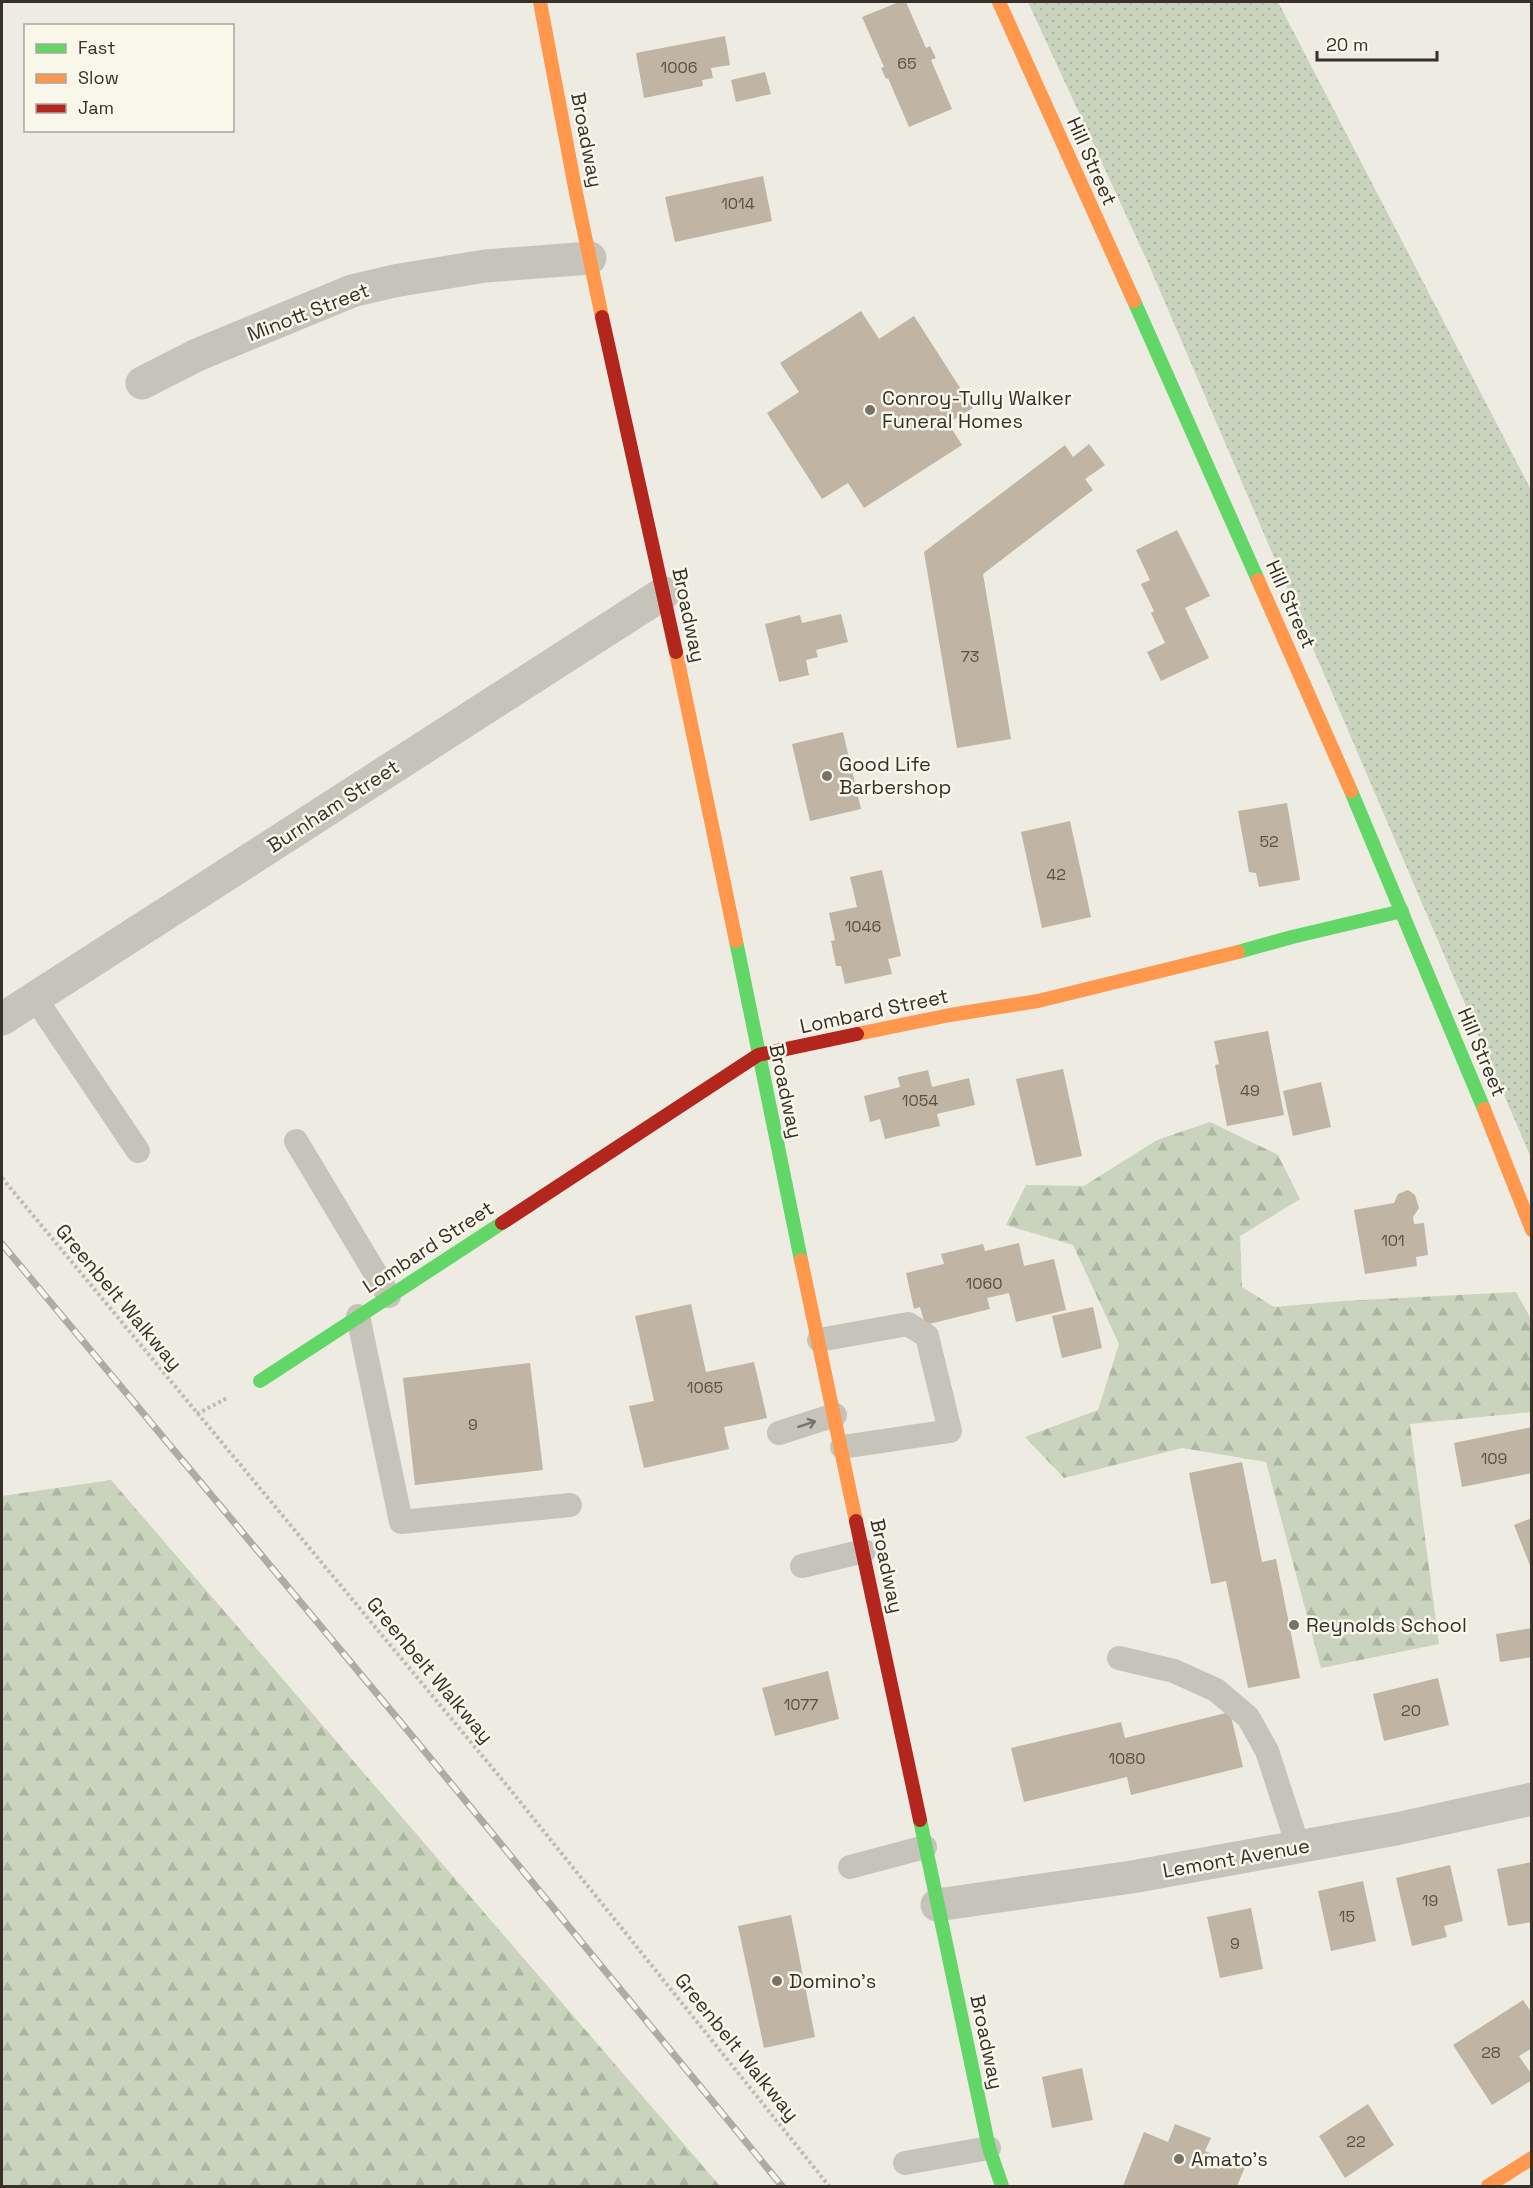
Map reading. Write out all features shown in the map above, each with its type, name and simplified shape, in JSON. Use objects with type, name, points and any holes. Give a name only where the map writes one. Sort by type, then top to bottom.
[{"type":"street","name":"Broadway","points":[[540,2],[590,258],[733,918],[758,1055],[925,1846],[989,2148],[1002,2187]]},
{"type":"street","name":"Hill Street","points":[[999,2],[1334,749],[1532,1230]]},
{"type":"street","name":"Minott Street","points":[[142,383],[197,355],[352,291],[394,281],[484,266],[590,258]]},
{"type":"street","name":"Burnham Street","points":[[2,1019],[664,593]]},
{"type":"street","name":"Lombard Street","points":[[260,1381],[758,1055],[950,1015],[1038,1001],[1402,911]]},
{"type":"street","name":"Lemont Avenue","points":[[938,1905],[1132,1877],[1396,1829],[1532,1799]]},
{"type":"street","points":[[1488,2187],[1532,2158]]},
{"type":"lane","points":[[35,998],[138,1151]]},
{"type":"lane","points":[[296,1141],[389,1296]]},
{"type":"lane","points":[[358,1316],[401,1522],[570,1505]]},
{"type":"lane","points":[[819,1340],[908,1324],[927,1335],[950,1431],[842,1448]]},
{"type":"lane","points":[[779,1433],[835,1415]]},
{"type":"lane","points":[[802,1566],[864,1551]]},
{"type":"lane","points":[[1119,1658],[1174,1671],[1216,1690],[1248,1717],[1267,1751],[1298,1846]]},
{"type":"lane","points":[[850,1867],[925,1846]]},
{"type":"lane","points":[[905,2163],[989,2148]]},
{"type":"path","name":"Greenbelt Walkway","points":[[2,1178],[509,1788],[829,2187]]},
{"type":"green space","points":[[1028,2],[1278,2],[1531,490],[1531,1158],[1149,265]]},
{"type":"green space","points":[[1210,1122],[1278,1155],[1300,1199],[1240,1236],[1242,1287],[1274,1307],[1516,1292],[1531,1319],[1531,1412],[1410,1424],[1439,1644],[1321,1668],[1266,1462],[1182,1448],[1064,1478],[1025,1437],[1098,1410],[1119,1344],[1073,1245],[1006,1225],[1026,1185],[1084,1186],[1157,1140]]},
{"type":"green space","points":[[111,1480],[720,2186],[2,2186],[2,1496]]},
{"type":"building","points":[[899,2],[906,2],[926,48],[930,46],[936,58],[931,60],[952,109],[909,127],[888,78],[886,79],[881,68],[884,67],[862,17]]},
{"type":"building","points":[[725,36],[730,65],[711,68],[713,78],[702,80],[703,86],[644,98],[636,53]]},
{"type":"building","points":[[765,72],[771,94],[736,102],[731,80]]},
{"type":"building","points":[[763,176],[772,221],[675,242],[665,197]]},
{"type":"building","name":"Conroy-Tully Walker Funeral Homes","points":[[861,311],[879,339],[914,316],[973,408],[948,423],[962,445],[864,508],[848,483],[822,499],[767,413],[799,392],[780,363]]},
{"type":"building","points":[[1089,444],[1105,465],[1085,479],[1093,490],[983,574],[1011,739],[957,748],[924,552],[1065,445],[1073,457]]},
{"type":"building","points":[[1177,530],[1210,596],[1185,608],[1209,658],[1161,681],[1147,652],[1165,643],[1151,613],[1154,611],[1141,584],[1150,580],[1136,550]]},
{"type":"building","points":[[841,614],[848,642],[816,650],[818,657],[806,660],[809,675],[779,682],[765,624],[800,615],[802,623]]},
{"type":"building","name":"Good Life Barbershop","points":[[843,732],[861,809],[810,821],[792,744]]},
{"type":"building","points":[[1287,803],[1300,880],[1259,887],[1256,873],[1249,872],[1238,811]]},
{"type":"building","points":[[1070,821],[1091,917],[1042,928],[1021,832]]},
{"type":"building","points":[[882,870],[901,956],[888,959],[892,974],[845,984],[841,966],[836,966],[831,941],[835,940],[829,913],[857,907],[850,877]]},
{"type":"building","points":[[1268,1031],[1284,1115],[1227,1126],[1215,1065],[1219,1064],[1214,1041]]},
{"type":"building","points":[[1063,1069],[1082,1156],[1036,1166],[1016,1079]]},
{"type":"building","points":[[928,1070],[932,1087],[969,1078],[975,1105],[937,1114],[940,1126],[885,1139],[880,1119],[870,1122],[864,1096],[900,1087],[898,1077]]},
{"type":"building","points":[[1321,1082],[1331,1127],[1293,1136],[1283,1091]]},
{"type":"building","points":[[1408,1190],[1415,1195],[1419,1208],[1413,1217],[1414,1224],[1424,1223],[1428,1255],[1416,1257],[1417,1266],[1365,1274],[1354,1210],[1394,1203],[1398,1194]]},
{"type":"building","points":[[1019,1243],[1024,1266],[1054,1259],[1066,1310],[1016,1322],[1009,1293],[987,1298],[990,1309],[925,1325],[920,1307],[914,1309],[906,1273],[944,1264],[941,1254],[983,1244],[985,1251]]},
{"type":"building","points":[[691,1304],[706,1372],[754,1362],[767,1418],[724,1427],[729,1449],[644,1468],[629,1406],[654,1401],[635,1316]]},
{"type":"building","points":[[1093,1307],[1102,1348],[1062,1358],[1052,1316]]},
{"type":"building","points":[[530,1363],[543,1470],[415,1485],[403,1378]]},
{"type":"building","points":[[1532,1427],[1532,1473],[1462,1487],[1454,1443]]},
{"type":"building","points":[[1242,1462],[1262,1562],[1276,1559],[1300,1678],[1248,1688],[1226,1581],[1211,1584],[1189,1473]]},
{"type":"building","points":[[1532,1518],[1532,1568],[1531,1568],[1514,1525]]},
{"type":"building","points":[[1532,1628],[1532,1657],[1500,1662],[1496,1634]]},
{"type":"building","points":[[828,1671],[839,1719],[775,1736],[762,1688]]},
{"type":"building","points":[[1438,1678],[1449,1725],[1384,1741],[1373,1694]]},
{"type":"building","points":[[1230,1712],[1243,1767],[1131,1795],[1127,1777],[1024,1802],[1011,1748],[1121,1722],[1125,1738]]},
{"type":"building","points":[[1532,1862],[1532,1922],[1508,1926],[1497,1869]]},
{"type":"building","points":[[1450,1865],[1463,1921],[1444,1926],[1447,1937],[1412,1946],[1396,1878]]},
{"type":"building","points":[[1363,1881],[1376,1941],[1331,1951],[1318,1891]]},
{"type":"building","points":[[1251,1908],[1263,1969],[1220,1978],[1207,1917]]},
{"type":"building","name":"Domino's","points":[[791,1915],[815,2037],[764,2048],[738,1926]]},
{"type":"building","points":[[1523,2000],[1532,2013],[1532,2048],[1519,2056],[1532,2075],[1532,2080],[1492,2105],[1453,2045]]},
{"type":"building","points":[[1082,2068],[1093,2120],[1052,2128],[1042,2077]]},
{"type":"building","points":[[1368,2104],[1394,2145],[1345,2178],[1319,2136]]},
{"type":"building","name":"Amato's","points":[[1175,2124],[1211,2138],[1205,2151],[1245,2167],[1237,2186],[1123,2186],[1144,2132],[1168,2142]]},
{"type":"railway","points":[[2,1244],[408,1731],[782,2186]]},
{"type":"traffic: fast","points":[[1134,301],[1258,580]]},
{"type":"traffic: fast","points":[[1351,791],[1484,1109]]},
{"type":"traffic: fast","points":[[1238,952],[1402,911]]},
{"type":"traffic: fast","points":[[736,941],[801,1260]]},
{"type":"traffic: fast","points":[[260,1381],[502,1223]]},
{"type":"traffic: fast","points":[[920,1820],[989,2148],[1002,2186]]},
{"type":"traffic: slow","points":[[540,2],[602,317]]},
{"type":"traffic: slow","points":[[999,2],[1134,301]]},
{"type":"traffic: slow","points":[[1258,580],[1351,791]]},
{"type":"traffic: slow","points":[[676,652],[736,941]]},
{"type":"traffic: slow","points":[[857,1034],[950,1015],[1038,1001],[1238,952]]},
{"type":"traffic: slow","points":[[1484,1109],[1532,1230]]},
{"type":"traffic: slow","points":[[801,1260],[856,1521]]},
{"type":"traffic: slow","points":[[1488,2186],[1532,2158]]},
{"type":"traffic: jam","points":[[602,317],[676,652]]},
{"type":"traffic: jam","points":[[502,1223],[758,1055],[857,1034]]},
{"type":"traffic: jam","points":[[856,1521],[920,1820]]},
{"type":"place","name":"Conroy-Tully Walker Funeral Homes","points":[[870,410]]},
{"type":"place","name":"Good Life Barbershop","points":[[827,776]]},
{"type":"place","name":"Reynolds School","points":[[1294,1625]]},
{"type":"place","name":"Domino's","points":[[777,1981]]},
{"type":"place","name":"Amato's","points":[[1179,2159]]}]
